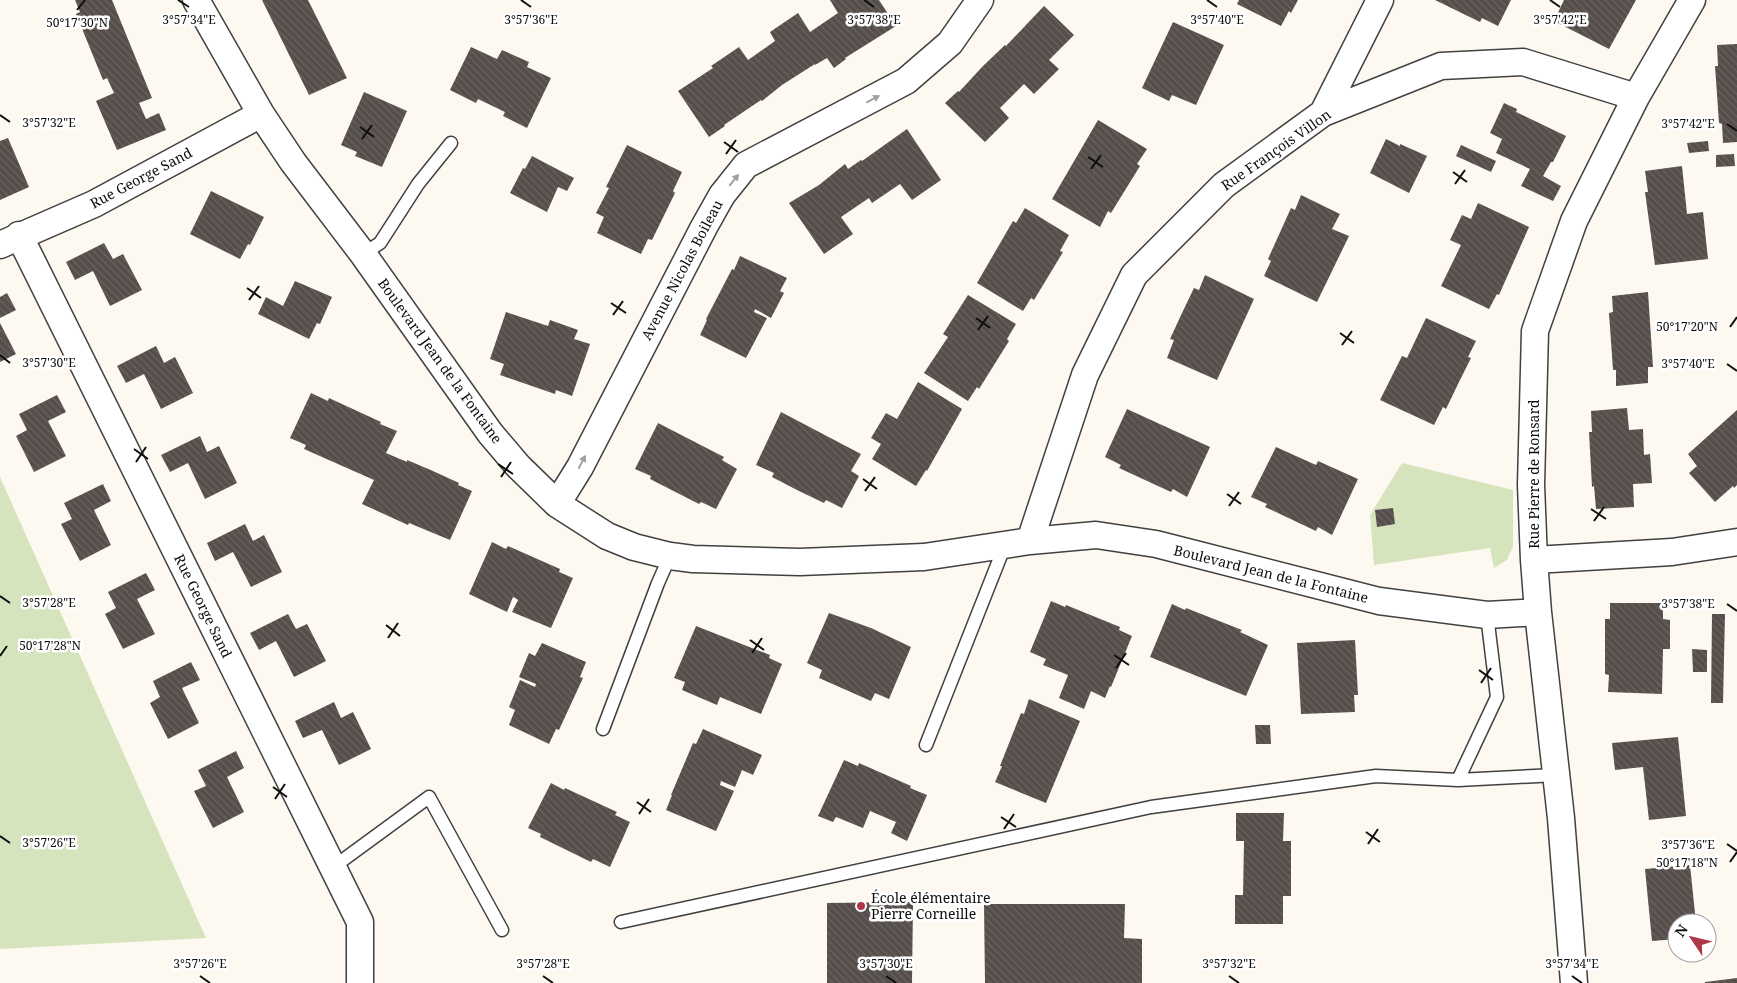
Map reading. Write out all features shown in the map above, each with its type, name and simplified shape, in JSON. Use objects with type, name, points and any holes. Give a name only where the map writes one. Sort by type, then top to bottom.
[{"type":"street","name":"Boulevard Jean de la Fontaine","points":[[196,0],[261,114],[293,162],[363,254],[490,433],[518,466],[557,504],[607,536],[634,547],[670,556],[693,559],[819,561],[924,557],[1018,543],[1096,535],[1156,544],[1379,602],[1487,616],[1538,612]]},
{"type":"street","name":"Avenue Nicolas Boileau","points":[[557,504],[580,467],[704,227],[722,195],[746,165],[906,81],[950,43],[980,0]]},
{"type":"street","points":[[1323,113],[1380,0]]},
{"type":"street","name":"Rue Pierre de Ronsard","points":[[1574,983],[1556,775],[1534,560],[1531,485],[1535,331],[1574,221],[1636,97],[1692,0]]},
{"type":"street","name":"Rue François Villon","points":[[1018,543],[1085,374],[1134,275],[1224,184],[1323,113],[1441,66],[1523,62],[1636,97]]},
{"type":"street","name":"Rue George Sand","points":[[261,114],[94,204],[9,240],[360,922],[360,983]]},
{"type":"street","points":[[1534,560],[1672,552],[1737,542]]},
{"type":"lane","points":[[363,254],[380,243],[418,184],[451,144]]},
{"type":"lane","points":[[926,746],[1018,543]]},
{"type":"lane","points":[[602,730],[670,556]]},
{"type":"lane","points":[[1458,780],[1497,697],[1487,616]]},
{"type":"lane","points":[[621,922],[1151,807],[1376,776],[1458,780],[1556,775]]},
{"type":"lane","points":[[332,868],[429,797],[502,930]]},
{"type":"green space","points":[[1402,463],[1513,490],[1513,546],[1507,560],[1494,568],[1490,548],[1374,565],[1370,515]]},
{"type":"green space","points":[[0,477],[206,938],[0,949]]},
{"type":"building","points":[[75,0],[112,0],[152,98],[139,103],[146,119],[159,113],[166,130],[117,150],[96,101],[114,93],[107,78],[103,80],[76,14],[80,12]]},
{"type":"building","points":[[262,0],[308,0],[347,78],[309,95]]},
{"type":"building","points":[[830,0],[879,0],[896,26],[845,58],[834,68],[827,58],[815,64],[709,137],[678,91],[713,68],[711,66],[739,47],[748,60],[775,41],[770,32],[798,13],[810,32],[838,13]]},
{"type":"building","points":[[1239,0],[1298,0],[1291,13],[1289,11],[1281,26],[1237,4]]},
{"type":"building","points":[[1435,0],[1511,0],[1498,26],[1482,18],[1480,22]]},
{"type":"building","points":[[1564,0],[1636,0],[1609,49],[1554,21]]},
{"type":"building","points":[[1044,6],[1074,35],[1049,60],[1059,69],[1034,94],[1024,84],[1000,108],[1009,118],[985,142],[945,103],[959,92],[982,67],[1006,46]]},
{"type":"building","points":[[1173,22],[1224,45],[1196,105],[1172,95],[1169,101],[1142,88]]},
{"type":"building","points":[[1737,44],[1737,142],[1723,143],[1722,124],[1719,123],[1715,66],[1718,66],[1717,45]]},
{"type":"building","points":[[471,47],[497,59],[502,50],[529,62],[527,67],[551,78],[527,128],[503,116],[505,112],[478,99],[476,103],[450,90]]},
{"type":"building","points":[[364,92],[407,111],[382,167],[355,156],[357,152],[341,145]]},
{"type":"building","points":[[1504,103],[1517,109],[1516,112],[1566,136],[1553,162],[1551,162],[1543,176],[1561,186],[1553,201],[1521,186],[1530,169],[1496,153],[1502,139],[1490,133]]},
{"type":"building","points":[[1098,120],[1147,149],[1137,164],[1140,166],[1111,213],[1108,211],[1100,227],[1052,199]]},
{"type":"building","points":[[907,129],[941,180],[912,200],[900,184],[872,203],[869,198],[841,217],[853,234],[824,254],[789,203],[819,185],[845,164],[848,169]]},
{"type":"building","points":[[8,138],[29,187],[0,200],[0,141]]},
{"type":"building","points":[[1386,139],[1427,156],[1409,193],[1370,173]]},
{"type":"building","points":[[1708,141],[1709,151],[1689,153],[1687,143]]},
{"type":"building","points":[[627,145],[682,172],[673,191],[675,193],[652,240],[648,239],[641,254],[597,233],[604,217],[596,213],[609,188],[606,187]]},
{"type":"building","points":[[1461,145],[1496,161],[1491,172],[1456,156]]},
{"type":"building","points":[[1734,154],[1735,166],[1716,167],[1716,155]]},
{"type":"building","points":[[532,156],[574,178],[567,191],[558,187],[547,212],[510,193],[523,168],[525,169]]},
{"type":"building","points":[[1682,166],[1687,214],[1703,212],[1708,259],[1655,265],[1645,192],[1648,192],[1645,171]]},
{"type":"building","points":[[211,191],[264,217],[250,245],[248,244],[240,259],[190,234]]},
{"type":"building","points":[[1301,195],[1340,214],[1332,229],[1349,236],[1317,302],[1264,276],[1271,261],[1268,259],[1291,208],[1295,210]]},
{"type":"building","points":[[1478,203],[1529,227],[1499,295],[1497,294],[1489,309],[1441,286],[1461,245],[1450,240],[1462,215],[1471,219]]},
{"type":"building","points":[[1025,208],[1069,235],[1060,251],[1063,252],[1034,300],[1031,298],[1023,311],[977,283],[1013,221],[1016,223]]},
{"type":"building","points":[[104,243],[113,259],[123,254],[142,290],[110,306],[93,271],[75,280],[66,262]]},
{"type":"building","points":[[740,256],[787,278],[780,291],[784,293],[771,318],[755,309],[754,312],[767,318],[746,358],[700,335],[706,319]]},
{"type":"building","points":[[1205,275],[1254,299],[1217,380],[1167,358],[1174,340],[1170,339],[1194,288],[1199,290]]},
{"type":"building","points":[[295,281],[332,297],[320,324],[317,323],[309,339],[258,314],[266,297],[283,306]]},
{"type":"building","points":[[1648,292],[1653,367],[1648,367],[1648,383],[1616,386],[1616,370],[1613,370],[1609,313],[1613,312],[1612,296]]},
{"type":"building","points":[[7,293],[16,310],[0,318],[0,297]]},
{"type":"building","points":[[968,295],[1016,324],[1007,339],[1009,341],[979,389],[977,387],[968,401],[924,373],[948,337],[943,334]]},
{"type":"building","points":[[506,312],[548,326],[550,320],[578,330],[574,339],[590,344],[572,396],[556,390],[555,394],[500,375],[504,364],[490,359]]},
{"type":"building","points":[[1426,318],[1476,341],[1468,357],[1471,358],[1446,409],[1443,407],[1434,425],[1380,400],[1402,356],[1407,358]]},
{"type":"building","points":[[0,323],[16,354],[0,362]]},
{"type":"building","points":[[156,346],[164,363],[175,357],[193,393],[161,409],[144,374],[126,383],[117,366]]},
{"type":"building","points":[[918,382],[962,409],[927,471],[916,486],[872,459],[881,444],[871,438],[886,413],[897,419]]},
{"type":"building","points":[[311,393],[328,401],[329,398],[397,431],[386,453],[433,471],[472,491],[450,540],[409,523],[408,525],[362,504],[374,480],[304,449],[306,445],[290,438]]},
{"type":"building","points":[[57,395],[66,412],[48,421],[66,456],[34,472],[16,436],[27,430],[19,414]]},
{"type":"building","points":[[1627,408],[1629,430],[1643,429],[1644,455],[1650,454],[1652,483],[1633,484],[1634,507],[1596,509],[1594,486],[1592,487],[1589,432],[1592,432],[1591,411]]},
{"type":"building","points":[[1127,409],[1210,447],[1187,497],[1173,489],[1171,492],[1119,468],[1121,465],[1105,457]]},
{"type":"building","points":[[1737,410],[1737,485],[1734,488],[1733,486],[1715,502],[1689,473],[1697,466],[1688,454]]},
{"type":"building","points":[[781,412],[861,454],[851,471],[859,476],[842,508],[826,500],[824,503],[797,490],[772,477],[774,473],[756,465]]},
{"type":"building","points":[[658,423],[724,457],[722,460],[737,469],[716,509],[701,502],[699,504],[650,479],[651,476],[635,469]]},
{"type":"building","points":[[200,436],[207,452],[219,446],[237,483],[205,499],[188,463],[170,472],[161,455]]},
{"type":"building","points":[[1276,447],[1316,465],[1318,461],[1358,479],[1332,535],[1318,527],[1316,531],[1265,507],[1267,504],[1251,497]]},
{"type":"building","points":[[103,484],[111,501],[94,510],[111,545],[80,561],[61,524],[72,519],[64,503]]},
{"type":"building","points":[[1393,508],[1395,524],[1377,527],[1375,510]]},
{"type":"building","points":[[245,524],[253,541],[264,535],[282,572],[251,587],[233,552],[215,561],[207,543]]},
{"type":"building","points":[[492,542],[506,549],[508,546],[560,569],[559,572],[573,578],[551,628],[512,612],[518,600],[513,597],[507,612],[469,594]]},
{"type":"building","points":[[146,573],[155,590],[137,599],[155,634],[123,649],[105,614],[116,608],[108,592]]},
{"type":"building","points":[[1051,601],[1065,607],[1066,605],[1120,627],[1119,630],[1132,636],[1105,698],[1091,691],[1084,709],[1059,698],[1068,675],[1043,665],[1046,659],[1030,652]]},
{"type":"building","points":[[1610,603],[1663,603],[1663,619],[1670,620],[1670,649],[1663,649],[1662,694],[1608,692],[1609,675],[1605,674],[1605,619],[1610,619]]},
{"type":"building","points":[[1172,604],[1242,630],[1240,632],[1268,645],[1246,696],[1150,657]]},
{"type":"building","points":[[829,613],[871,628],[911,647],[889,699],[875,693],[871,701],[819,678],[822,670],[807,663]]},
{"type":"building","points":[[288,614],[296,629],[307,624],[326,661],[294,677],[276,641],[259,650],[250,633]]},
{"type":"building","points":[[1712,614],[1725,614],[1723,703],[1711,703]]},
{"type":"building","points":[[696,626],[770,655],[769,658],[782,664],[761,714],[720,697],[717,705],[682,690],[685,682],[674,678]]},
{"type":"building","points":[[1355,640],[1358,695],[1354,695],[1355,712],[1301,714],[1297,643]]},
{"type":"building","points":[[542,643],[586,662],[580,677],[583,678],[559,730],[556,729],[549,744],[509,725],[515,710],[509,707],[520,680],[535,687],[536,684],[519,677],[529,653],[535,656]]},
{"type":"building","points":[[1692,649],[1707,650],[1707,672],[1693,672]]},
{"type":"building","points":[[191,662],[200,680],[182,688],[199,723],[168,739],[150,703],[160,697],[153,681]]},
{"type":"building","points":[[1029,699],[1080,721],[1046,803],[995,782],[1021,713],[1024,714]]},
{"type":"building","points":[[334,702],[341,718],[353,712],[371,749],[339,765],[322,730],[303,738],[295,721]]},
{"type":"building","points":[[1255,725],[1270,725],[1271,744],[1256,744]]},
{"type":"building","points":[[703,729],[762,755],[753,775],[742,770],[735,787],[721,781],[720,785],[734,791],[716,831],[666,810],[693,743],[696,744]]},
{"type":"building","points":[[1678,737],[1686,816],[1649,820],[1643,767],[1615,770],[1612,743]]},
{"type":"building","points":[[236,751],[244,768],[227,777],[244,812],[213,828],[194,791],[206,786],[198,770]]},
{"type":"building","points":[[844,760],[858,766],[859,763],[927,795],[907,841],[891,833],[896,822],[870,811],[863,828],[836,817],[833,822],[818,816]]},
{"type":"building","points":[[551,783],[617,812],[615,815],[630,822],[610,867],[593,859],[591,862],[540,837],[541,834],[528,828]]},
{"type":"building","points":[[1236,813],[1284,813],[1283,841],[1291,841],[1291,896],[1283,896],[1283,924],[1235,924],[1235,895],[1243,895],[1244,841],[1236,841]]},
{"type":"building","points":[[1690,865],[1695,913],[1667,913],[1667,940],[1652,941],[1645,869]]},
{"type":"building","points":[[913,902],[912,983],[827,983],[827,903]]},
{"type":"building","points":[[984,904],[1125,904],[1124,938],[1142,939],[1142,983],[985,983]]},
{"type":"building","points":[[1737,978],[1737,983],[1705,983],[1705,982]]},
{"type":"place","name":"École élémentaire Pierre Corneille","points":[[861,906]]}]
